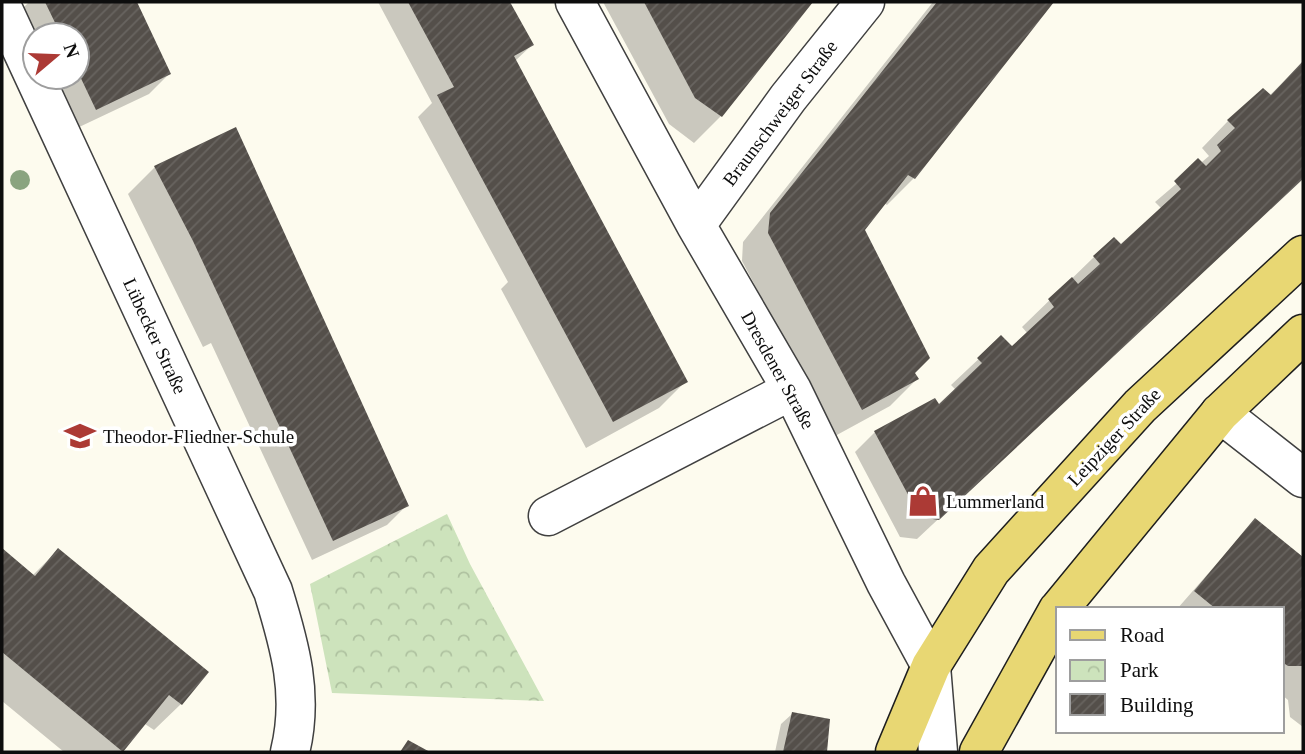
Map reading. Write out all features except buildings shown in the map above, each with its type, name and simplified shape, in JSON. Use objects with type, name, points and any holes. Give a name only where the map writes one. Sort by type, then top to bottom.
[{"type":"main road","name":"Leipziger Straße","points":[[895,752],[931,666],[991,570],[1139,407],[1303,255]]},
{"type":"main road","points":[[1061,607],[1220,413],[1303,334]]},
{"type":"main road","points":[[979,752],[1056,614]]},
{"type":"street","name":"Dresdener Straße","points":[[575,2],[696,225],[792,390],[886,583],[931,666],[938,752]]},
{"type":"street","name":"Braunschweiger Straße","points":[[696,225],[788,98],[865,2]]},
{"type":"street","name":"Lübecker Straße","points":[[2,7],[273,591],[294,664],[297,698],[290,752]]},
{"type":"street","points":[[548,516],[792,390]]},
{"type":"street","points":[[1220,413],[1303,478]]},
{"type":"green space","points":[[447,514],[470,564],[544,701],[332,693],[310,584]]},
{"type":"place","name":"Theodor-Fliedner-Schule","points":[[80,436]]},
{"type":"place","name":"Lummerland","points":[[923,501]]}]
